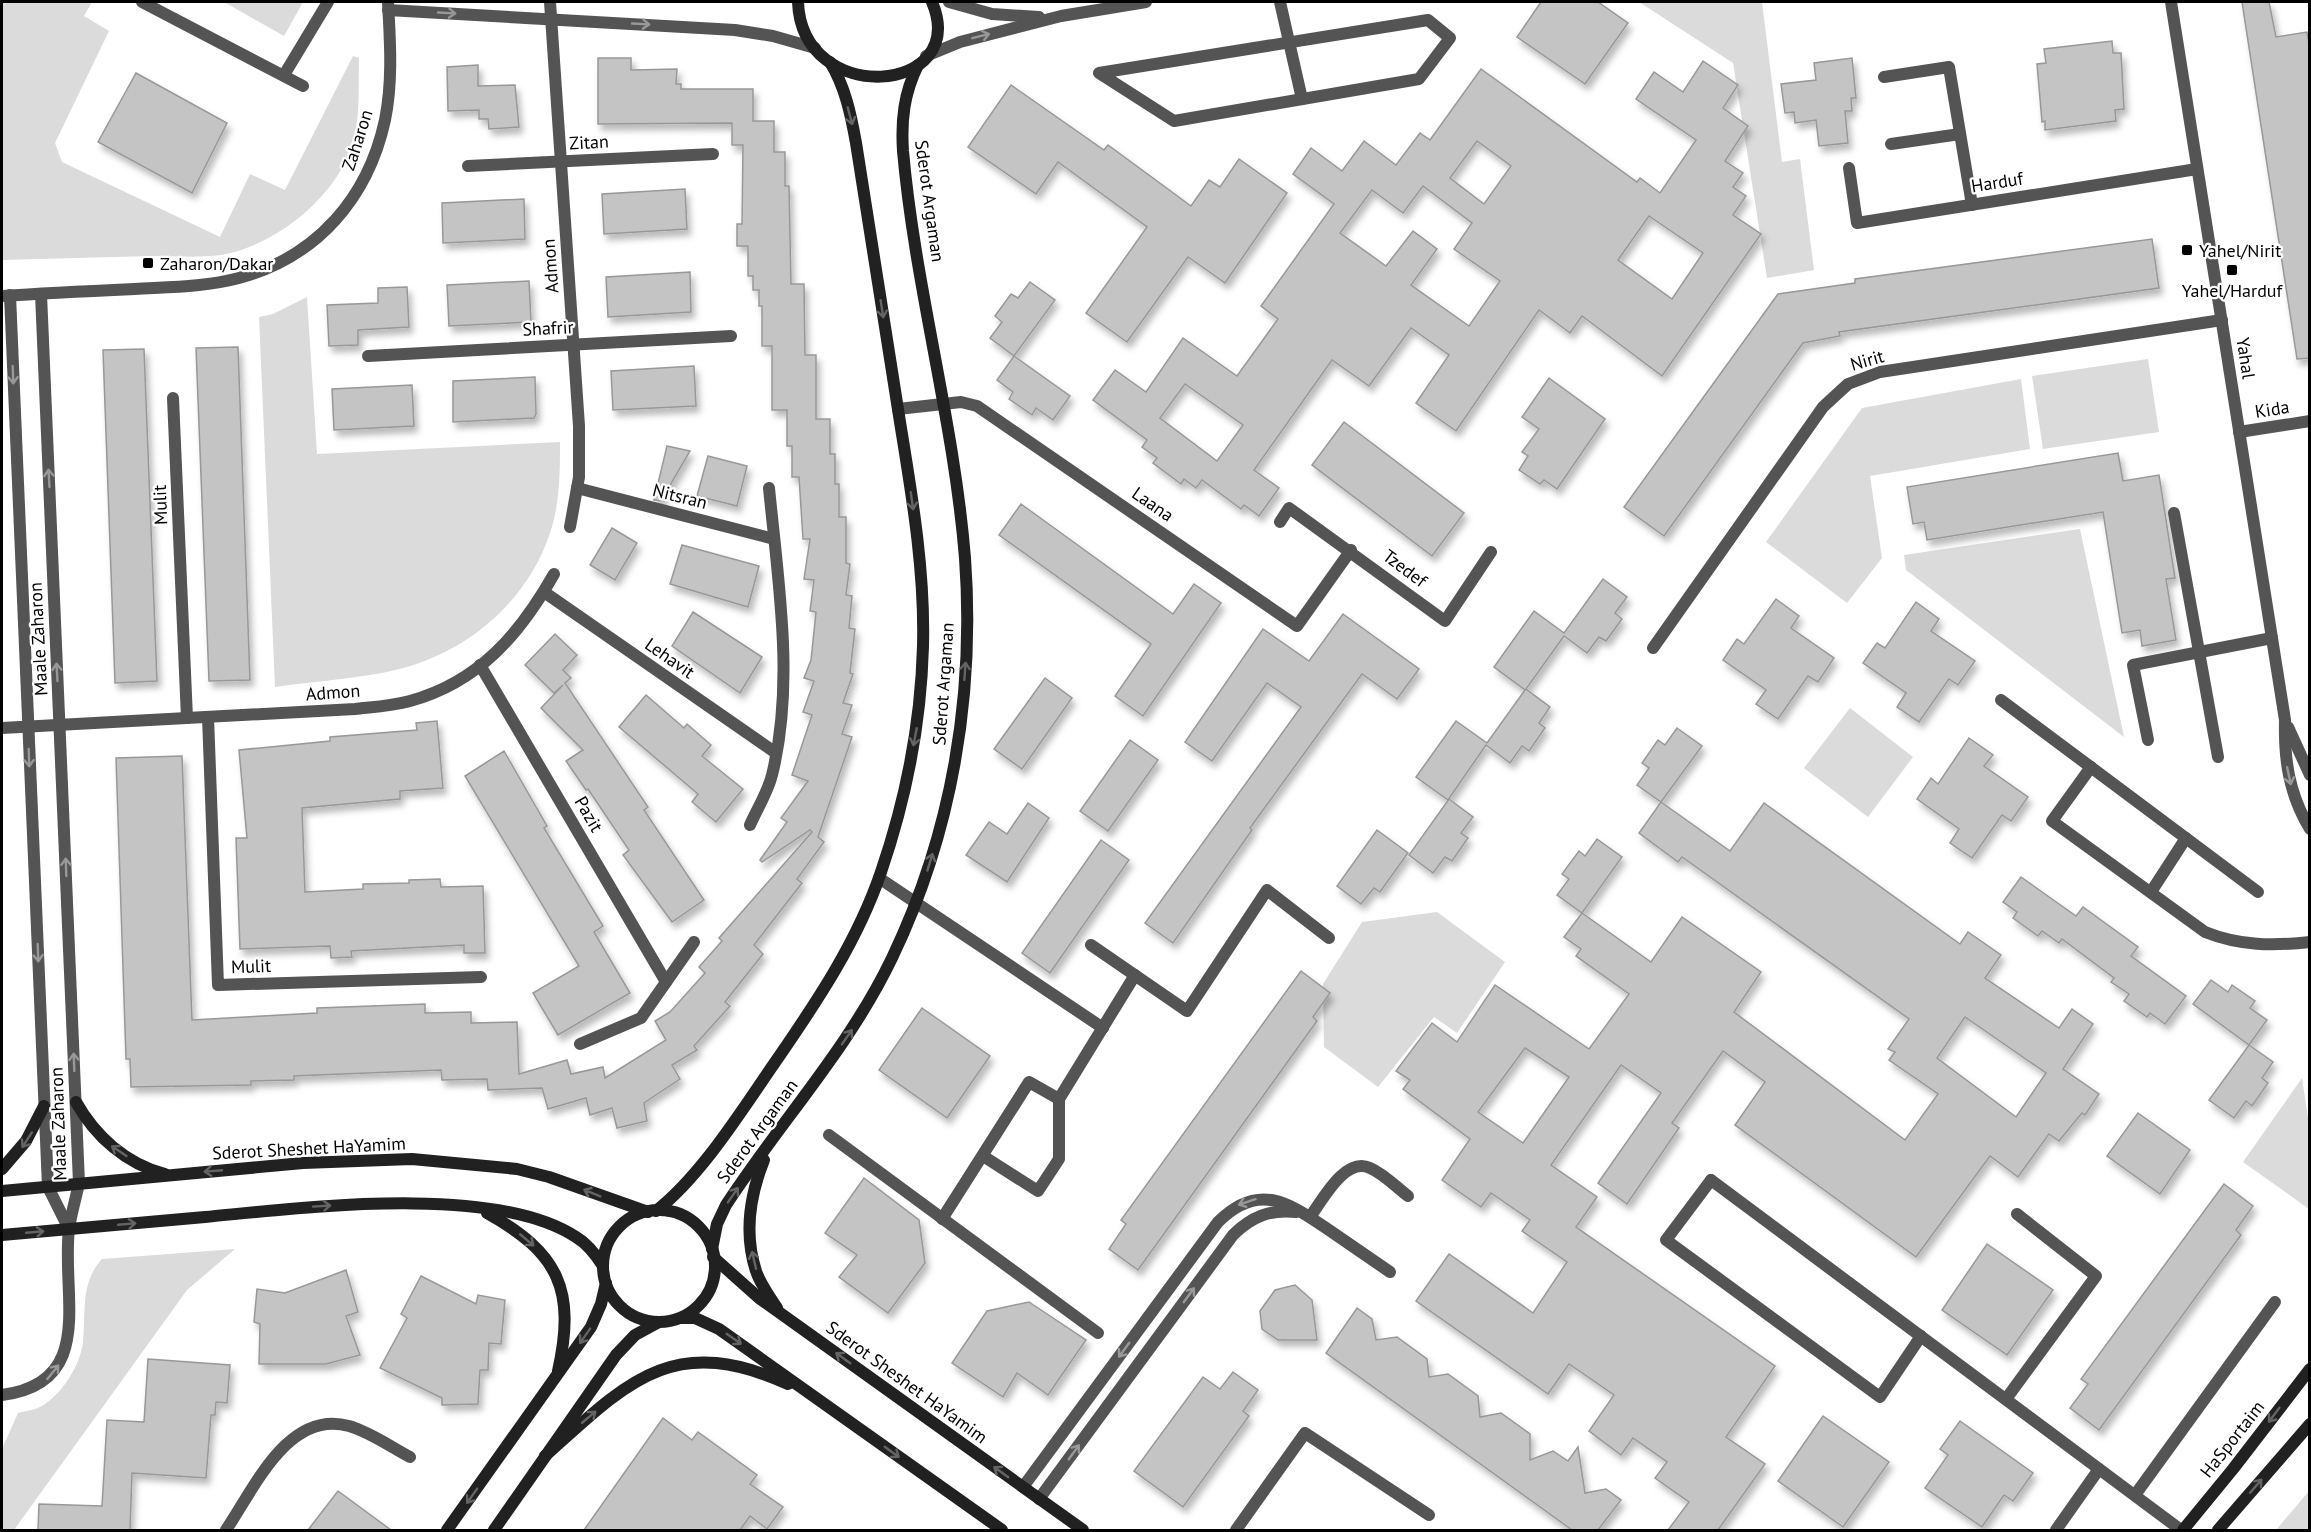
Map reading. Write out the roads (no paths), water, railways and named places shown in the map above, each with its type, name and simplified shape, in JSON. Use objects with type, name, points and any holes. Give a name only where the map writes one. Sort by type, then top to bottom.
[{"type":"street","points":[[142,2],[303,86]]},
{"type":"street","points":[[284,75],[328,2]]},
{"type":"street","name":"Admon","points":[[550,2],[579,426],[577,488],[570,527]]},
{"type":"street","points":[[798,2],[802,25],[815,48],[830,62],[850,73],[877,78],[902,75],[922,61],[960,42],[1061,16],[1146,2]]},
{"type":"street","name":"Sderot Argaman","points":[[712,1253],[717,1224],[726,1206],[854,1026],[892,959],[915,904],[946,812],[961,731],[967,646],[964,557],[903,151],[904,107],[922,61],[935,41],[937,29],[932,2]]},
{"type":"street","points":[[948,2],[992,14],[1061,16]]},
{"type":"street","points":[[1280,2],[1302,99]]},
{"type":"street","name":"Yahal","points":[[2171,2],[2285,720],[2289,779],[2294,797],[2310,828]]},
{"type":"street","points":[[388,6],[754,32],[815,48]]},
{"type":"street","name":"Zaharon","points":[[6,295],[188,286],[238,278],[282,262],[319,238],[349,206],[371,166],[385,118],[390,63],[388,6]]},
{"type":"street","points":[[1428,20],[1450,38],[1419,79],[1174,120],[1099,73],[1289,42],[1428,20]]},
{"type":"street","name":"Sderot Argaman","points":[[652,1211],[693,1175],[817,1002],[852,940],[879,878],[903,801],[913,747],[923,645],[920,561],[851,116],[838,75],[830,62]]},
{"type":"street","points":[[1884,77],[1949,67],[1971,205]]},
{"type":"street","points":[[1891,144],[1960,134]]},
{"type":"street","name":"Zitan","points":[[468,166],[712,154]]},
{"type":"street","name":"Harduf","points":[[1849,168],[1857,223],[2197,169]]},
{"type":"street","name":"Maale Zaharon","points":[[41,294],[80,1184],[69,1229]]},
{"type":"street","name":"Maale Zaharon","points":[[6,295],[48,1187],[69,1229]]},
{"type":"street","name":"Nirit","points":[[1653,648],[1823,406],[1848,384],[1880,372],[2222,320]]},
{"type":"street","name":"Shafrir","points":[[368,356],[730,336]]},
{"type":"street","name":"Mulit","points":[[173,398],[187,718]]},
{"type":"street","name":"Laana","points":[[898,409],[961,402],[977,406],[1297,626],[1351,550]]},
{"type":"street","name":"Kida","points":[[2239,432],[2310,421]]},
{"type":"street","name":"Nitsran","points":[[577,488],[774,539]]},
{"type":"street","points":[[750,825],[771,777],[776,753],[782,657],[769,488]]},
{"type":"street","name":"Tzedef","points":[[1280,522],[1289,508],[1351,550],[1445,621],[1491,552]]},
{"type":"street","points":[[2174,513],[2218,757]]},
{"type":"street","name":"Admon","points":[[2,728],[355,709],[410,701],[457,682],[497,653],[529,617],[554,574]]},
{"type":"street","name":"Lehavit","points":[[544,592],[776,753]]},
{"type":"street","points":[[2148,740],[2133,665],[2272,638]]},
{"type":"street","name":"Pazit","points":[[480,665],[666,982]]},
{"type":"street","points":[[2001,700],[2258,892]]},
{"type":"street","name":"Mulit","points":[[208,717],[218,985],[481,977]]},
{"type":"street","name":"Yahal","points":[[2285,720],[2310,775]]},
{"type":"street","points":[[2091,767],[2052,821],[2205,932],[2217,937],[2254,944],[2310,942]]},
{"type":"street","points":[[2151,892],[2186,838]]},
{"type":"street","points":[[879,878],[1103,1028]]},
{"type":"street","points":[[1091,945],[1187,1011],[1267,890],[1329,938]]},
{"type":"street","points":[[580,1044],[641,1018],[694,942]]},
{"type":"street","points":[[982,1156],[1038,1191],[1059,1159],[1059,1099],[1136,975]]},
{"type":"street","points":[[942,1219],[1029,1082],[1059,1099]]},
{"type":"street","points":[[76,1102],[96,1132],[120,1152],[159,1172],[172,1175]]},
{"type":"street","points":[[2,1169],[26,1141],[44,1106]]},
{"type":"street","points":[[829,1135],[1098,1333]]},
{"type":"street","points":[[771,1143],[753,1196],[749,1222],[751,1248],[757,1273],[779,1312]]},
{"type":"street","name":"Sderot Sheshet HaYamim","points":[[2,1191],[339,1161],[448,1161],[517,1169],[549,1177],[652,1211]]},
{"type":"street","points":[[1306,1215],[1342,1175],[1356,1166],[1374,1170],[1408,1196]]},
{"type":"street","points":[[1921,1336],[1880,1397],[1666,1240],[1711,1180],[1921,1336],[2006,1400],[2182,1530]]},
{"type":"street","points":[[1023,1487],[1223,1217],[1239,1205],[1260,1199],[1282,1202],[1306,1215],[1390,1272]]},
{"type":"street","points":[[2,1235],[341,1205],[411,1204],[478,1208],[536,1220],[570,1233],[590,1248],[603,1266],[606,1283],[613,1298],[628,1313],[637,1318],[659,1322]]},
{"type":"street","points":[[478,1208],[530,1242],[552,1267],[557,1277],[566,1313],[564,1343],[557,1376]]},
{"type":"street","points":[[603,1266],[613,1235],[628,1220],[652,1211],[670,1212],[690,1220],[705,1235],[712,1253],[710,1288],[698,1306],[681,1318]]},
{"type":"street","points":[[1039,1499],[1233,1235],[1259,1215],[1276,1211],[1306,1215]]},
{"type":"street","points":[[2006,1400],[2096,1275],[2017,1214]]},
{"type":"street","points":[[2,1395],[27,1391],[39,1385],[57,1368],[62,1358],[69,1323],[69,1229]]},
{"type":"street","name":"Sderot Sheshet HaYamim","points":[[712,1253],[779,1312],[1083,1530]]},
{"type":"street","points":[[447,1530],[594,1322],[606,1283]]},
{"type":"street","points":[[2135,1495],[2275,1302]]},
{"type":"street","points":[[494,1530],[616,1355],[635,1335],[659,1322],[694,1318],[719,1329],[1002,1530]]},
{"type":"street","points":[[545,1456],[605,1404],[668,1365],[706,1361],[743,1365],[814,1395]]},
{"type":"street","name":"HaSportaim","points":[[2182,1530],[2233,1469],[2310,1369]]},
{"type":"street","points":[[226,1530],[279,1451],[292,1438],[307,1429],[327,1424],[348,1425],[410,1457]]},
{"type":"street","points":[[2218,1530],[2310,1424]]},
{"type":"street","points":[[1236,1530],[1305,1433],[1429,1515]]},
{"type":"street","points":[[2056,1530],[2099,1469]]},
{"type":"place","name":"Yahel/Nirit","points":[[2187,250]]},
{"type":"place","name":"Zaharon/Dakar","points":[[148,263]]},
{"type":"place","name":"Yahel/Harduf","points":[[2232,270]]}]
